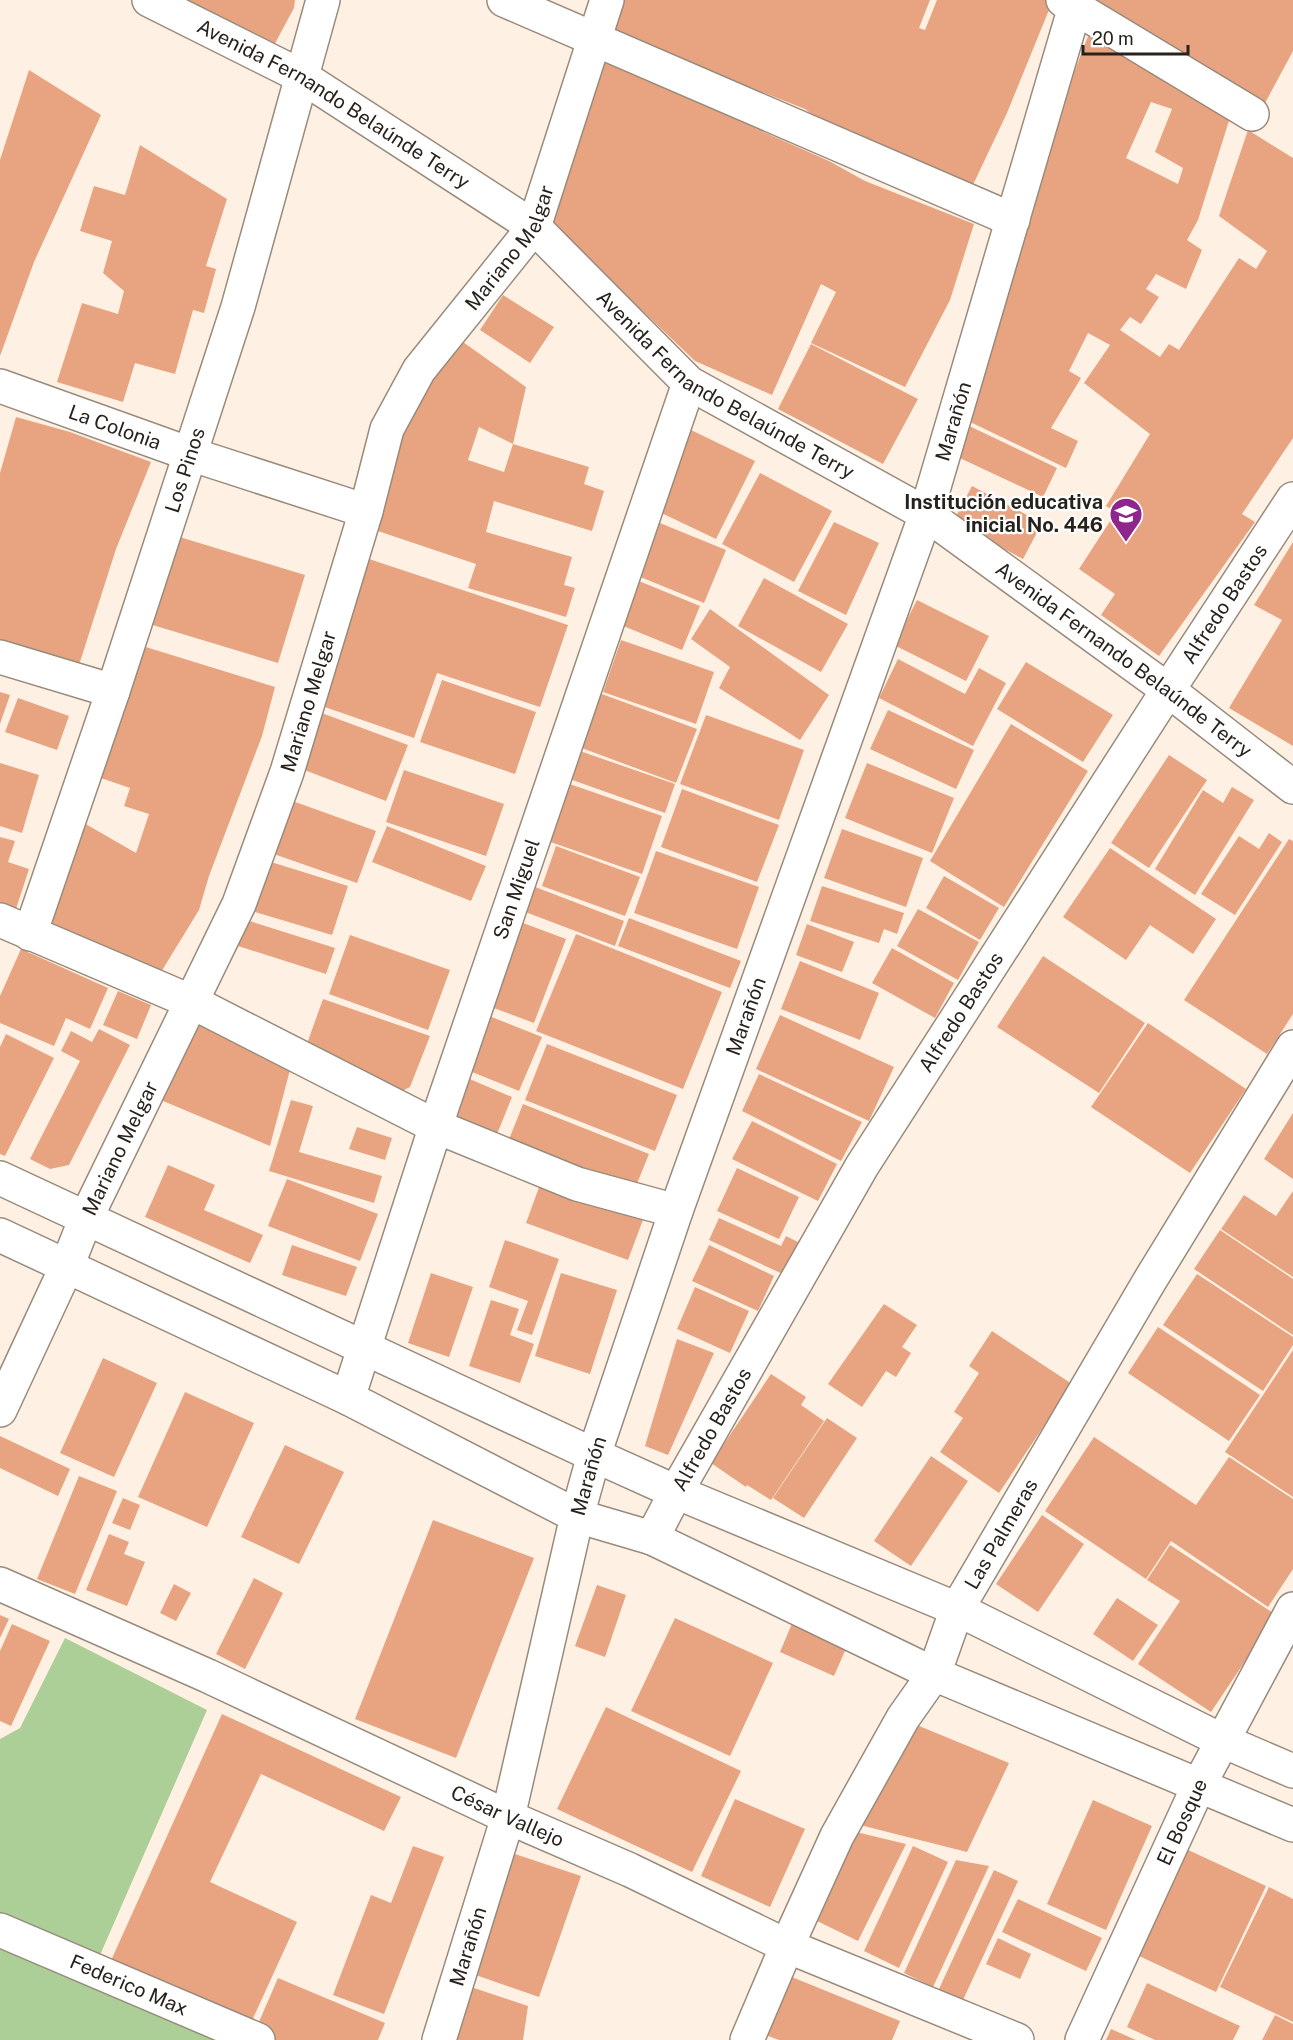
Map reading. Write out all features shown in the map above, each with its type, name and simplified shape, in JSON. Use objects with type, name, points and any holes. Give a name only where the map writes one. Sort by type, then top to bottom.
[{"type":"street","name":"Avenida Fernando Belaúnde Terry","points":[[149,0],[301,76],[534,226],[689,383],[926,514],[1168,690],[1293,787]]},
{"type":"street","name":"Los Pinos","points":[[30,934],[113,691],[238,307],[323,0]]},
{"type":"street","points":[[504,0],[1013,220]]},
{"type":"street","name":"Mariano Melgar","points":[[0,1410],[67,1266],[86,1218],[239,904],[283,783],[366,511],[387,429],[419,370],[534,226],[607,0]]},
{"type":"street","points":[[1072,2],[1252,114]]},
{"type":"street","name":"Marañón","points":[[439,2040],[508,1817],[577,1516],[594,1455],[676,1211],[926,514],[1013,220],[1072,2]]},
{"type":"street","name":"San Miguel","points":[[348,1398],[435,1126],[689,383]]},
{"type":"street","name":"La Colonia","points":[[0,386],[190,454],[366,511]]},
{"type":"street","name":"Alfredo Bastos","points":[[652,1538],[862,1166],[1293,499]]},
{"type":"street","points":[[0,657],[113,691]]},
{"type":"street","points":[[0,920],[192,1002],[435,1126],[577,1184],[676,1211]]},
{"type":"street","name":"Las Palmeras","points":[[747,2040],[837,1836],[903,1718],[934,1674],[957,1609],[1149,1282],[1293,1047]]},
{"type":"street","points":[[0,1178],[676,1492],[957,1609],[1223,1741],[1293,1771]]},
{"type":"street","points":[[0,1235],[348,1398],[577,1516],[652,1538],[934,1674],[1293,1825]]},
{"type":"street","name":"César Vallejo","points":[[0,1584],[208,1676],[508,1817],[630,1870],[787,1946],[1017,2040]]},
{"type":"street","name":"El Bosque","points":[[1082,2040],[1199,1785],[1293,1610]]},
{"type":"street","name":"Federico Max","points":[[0,1930],[258,2040]]},
{"type":"green space","points":[[65,1638],[207,1710],[97,1962],[0,1922],[0,1739],[20,1728]]},
{"type":"green space","points":[[0,1944],[228,2040],[0,2040]]},
{"type":"building","points":[[173,0],[295,0],[294,8],[272,49]]},
{"type":"building","points":[[616,0],[930,0],[919,28],[925,30],[937,0],[1053,0],[1007,113],[971,189],[844,140],[805,109],[604,29]]},
{"type":"building","points":[[1083,0],[1293,0],[1293,51],[1264,105]]},
{"type":"building","points":[[1090,31],[1232,111],[1198,220],[1187,240],[1202,250],[1186,289],[1156,274],[1146,289],[1159,297],[1141,324],[1130,317],[1120,330],[1160,357],[1169,344],[1179,350],[1239,258],[1256,269],[1267,251],[1219,216],[1248,130],[1293,158],[1293,438],[1242,514],[1255,522],[1159,656],[1101,615],[1115,594],[1079,569],[1116,512],[1106,506],[1150,434],[1084,383],[1110,345],[1088,333],[1069,371],[1081,378],[1051,428],[1078,441],[1066,468],[964,419],[1066,93]],"holes":[[[1151,102],[1172,109],[1155,152],[1183,168],[1178,184],[1126,158]]]},
{"type":"building","points":[[600,59],[829,161],[865,181],[974,224],[950,300],[905,387],[811,343],[836,292],[821,284],[772,395],[695,361],[628,297],[541,227]]},
{"type":"building","points":[[29,70],[101,115],[34,262],[0,356],[0,160]]},
{"type":"building","points":[[140,145],[227,199],[206,266],[216,269],[204,313],[193,310],[175,374],[135,363],[123,402],[57,382],[82,303],[118,314],[124,291],[103,273],[112,241],[80,231],[94,186],[125,195]]},
{"type":"building","points":[[503,295],[554,327],[530,363],[480,330]]},
{"type":"building","points":[[456,337],[526,387],[513,444],[589,467],[584,484],[604,491],[592,531],[494,501],[486,532],[572,557],[564,585],[575,588],[566,617],[468,588],[476,564],[369,528],[409,403]],"holes":[[[479,427],[513,444],[504,472],[468,460]]]},
{"type":"building","points":[[811,344],[918,399],[883,464],[778,409]]},
{"type":"building","points":[[16,417],[70,432],[151,462],[116,549],[79,665],[0,643],[0,473]]},
{"type":"building","points":[[963,423],[1057,468],[1043,497],[949,453]]},
{"type":"building","points":[[689,429],[755,461],[716,539],[651,508]]},
{"type":"building","points":[[760,473],[832,511],[794,582],[722,544]]},
{"type":"building","points":[[972,486],[1042,523],[1023,559],[953,522]]},
{"type":"building","points":[[655,521],[726,550],[704,603],[633,574]]},
{"type":"building","points":[[834,522],[879,543],[846,615],[798,591]]},
{"type":"building","points":[[173,535],[305,575],[278,663],[146,623]]},
{"type":"building","points":[[1293,542],[1293,746],[1229,708],[1282,620],[1254,605]]},
{"type":"building","points":[[369,559],[568,625],[540,707],[437,673],[414,738],[319,705]]},
{"type":"building","points":[[764,578],[848,624],[821,672],[738,626]]},
{"type":"building","points":[[634,579],[700,606],[682,650],[616,623]]},
{"type":"building","points":[[917,600],[989,636],[966,681],[894,645]]},
{"type":"building","points":[[710,609],[829,695],[800,740],[719,688],[730,667],[691,639]]},
{"type":"building","points":[[621,640],[714,672],[696,724],[603,692]]},
{"type":"building","points":[[136,644],[275,687],[262,736],[209,876],[199,910],[158,977],[36,926],[77,819],[136,853],[149,814],[124,806],[130,788],[98,777]]},
{"type":"building","points":[[898,659],[965,694],[979,668],[1006,683],[973,746],[879,698]]},
{"type":"building","points":[[1026,662],[1113,715],[1083,762],[997,709]]},
{"type":"building","points":[[442,680],[536,712],[515,774],[420,742]]},
{"type":"building","points":[[591,690],[697,729],[676,783],[571,744]]},
{"type":"building","points":[[0,692],[10,695],[0,724]]},
{"type":"building","points":[[18,698],[69,716],[57,750],[5,732]]},
{"type":"building","points":[[888,710],[974,750],[956,789],[870,749]]},
{"type":"building","points":[[319,712],[408,745],[386,801],[299,768]]},
{"type":"building","points":[[706,715],[804,750],[779,820],[680,784]]},
{"type":"building","points":[[1011,724],[1088,771],[1004,907],[930,861]]},
{"type":"building","points":[[574,749],[675,784],[665,813],[564,777]]},
{"type":"building","points":[[1169,755],[1207,780],[1149,868],[1111,843]]},
{"type":"building","points":[[0,763],[39,775],[22,833],[0,826]]},
{"type":"building","points":[[867,763],[954,798],[932,853],[845,818]]},
{"type":"building","points":[[404,770],[504,804],[486,856],[386,822]]},
{"type":"building","points":[[561,781],[662,816],[642,874],[542,839]]},
{"type":"building","points":[[1232,787],[1254,800],[1195,895],[1155,869],[1203,790],[1223,803]]},
{"type":"building","points":[[682,789],[779,825],[757,882],[661,847]]},
{"type":"building","points":[[287,799],[376,831],[357,883],[268,852]]},
{"type":"building","points":[[387,826],[486,866],[471,901],[372,862]]},
{"type":"building","points":[[842,829],[923,858],[906,907],[824,878]]},
{"type":"building","points":[[1269,833],[1282,842],[1235,915],[1201,894],[1239,836],[1259,849]]},
{"type":"building","points":[[0,837],[15,841],[8,862],[29,869],[15,912],[0,906]]},
{"type":"building","points":[[1289,839],[1293,841],[1293,1014],[1267,1054],[1184,1000]]},
{"type":"building","points":[[556,846],[640,877],[625,916],[542,886]]},
{"type":"building","points":[[1110,848],[1216,919],[1193,954],[1150,925],[1126,960],[1063,917]]},
{"type":"building","points":[[656,851],[759,887],[737,949],[634,913]]},
{"type":"building","points":[[271,862],[348,886],[332,935],[255,912]]},
{"type":"building","points":[[944,876],[999,908],[980,940],[926,908]]},
{"type":"building","points":[[530,885],[624,921],[615,946],[520,910]]},
{"type":"building","points":[[822,886],[904,913],[897,934],[884,929],[879,943],[810,921]]},
{"type":"building","points":[[918,909],[979,942],[958,980],[897,946]]},
{"type":"building","points":[[629,918],[741,961],[730,988],[618,946]]},
{"type":"building","points":[[243,919],[335,948],[326,974],[235,945]]},
{"type":"building","points":[[515,920],[566,939],[534,1023],[483,1004]]},
{"type":"building","points":[[807,924],[854,942],[842,972],[796,955]]},
{"type":"building","points":[[576,934],[722,992],[683,1089],[536,1031]]},
{"type":"building","points":[[350,935],[450,970],[428,1030],[329,994]]},
{"type":"building","points":[[892,948],[954,983],[935,1018],[872,983]]},
{"type":"building","points":[[21,949],[108,988],[90,1029],[66,1018],[54,1046],[0,1023],[0,996]]},
{"type":"building","points":[[1043,956],[1145,1023],[1099,1093],[997,1027]]},
{"type":"building","points":[[800,961],[879,993],[860,1040],[781,1009]]},
{"type":"building","points":[[118,991],[151,1005],[137,1039],[103,1025]]},
{"type":"building","points":[[323,999],[430,1036],[410,1087],[394,1095],[304,1052]]},
{"type":"building","points":[[484,1014],[542,1037],[519,1091],[462,1068]]},
{"type":"building","points":[[780,1015],[894,1067],[869,1121],[756,1069]]},
{"type":"building","points":[[192,1021],[291,1066],[270,1146],[156,1098]]},
{"type":"building","points":[[1148,1023],[1246,1089],[1190,1173],[1091,1107]]},
{"type":"building","points":[[99,1029],[130,1045],[69,1165],[50,1169],[30,1159],[80,1061],[61,1051],[71,1031],[92,1042]]},
{"type":"building","points":[[6,1034],[54,1058],[5,1156],[0,1154],[0,1047]]},
{"type":"building","points":[[547,1044],[677,1095],[655,1151],[525,1100]]},
{"type":"building","points":[[759,1074],[862,1122],[841,1161],[742,1111]]},
{"type":"building","points":[[465,1077],[512,1097],[495,1139],[448,1120]]},
{"type":"building","points":[[291,1100],[313,1106],[299,1152],[382,1176],[374,1203],[269,1171]]},
{"type":"building","points":[[523,1104],[649,1154],[634,1191],[508,1142]]},
{"type":"building","points":[[1293,1113],[1293,1179],[1264,1159]]},
{"type":"building","points":[[752,1121],[837,1164],[818,1201],[732,1159]]},
{"type":"building","points":[[357,1127],[392,1138],[385,1160],[349,1149]]},
{"type":"building","points":[[168,1165],[215,1185],[204,1210],[263,1235],[250,1263],[145,1217]]},
{"type":"building","points":[[737,1168],[799,1197],[779,1239],[717,1211]]},
{"type":"building","points":[[287,1179],[378,1214],[360,1261],[268,1226]]},
{"type":"building","points":[[542,1179],[644,1217],[628,1260],[526,1223]]},
{"type":"building","points":[[1293,1191],[1293,1277],[1221,1229],[1244,1195],[1276,1216]]},
{"type":"building","points":[[719,1218],[781,1246],[786,1236],[800,1243],[785,1275],[709,1240]]},
{"type":"building","points":[[1220,1230],[1293,1279],[1293,1335],[1194,1269]]},
{"type":"building","points":[[505,1240],[559,1259],[532,1335],[517,1330],[528,1301],[489,1287]]},
{"type":"building","points":[[292,1245],[357,1267],[346,1296],[282,1275]]},
{"type":"building","points":[[709,1245],[774,1276],[758,1311],[692,1281]]},
{"type":"building","points":[[431,1273],[473,1287],[449,1357],[408,1343]]},
{"type":"building","points":[[561,1273],[617,1290],[590,1374],[535,1356]]},
{"type":"building","points":[[1197,1274],[1293,1337],[1293,1345],[1263,1391],[1163,1325]]},
{"type":"building","points":[[695,1287],[749,1311],[730,1353],[677,1329]]},
{"type":"building","points":[[491,1300],[519,1309],[510,1335],[534,1344],[520,1383],[469,1366]]},
{"type":"building","points":[[884,1304],[917,1325],[902,1347],[911,1353],[896,1377],[886,1371],[862,1407],[828,1384]]},
{"type":"building","points":[[1158,1327],[1260,1395],[1229,1441],[1128,1373]]},
{"type":"building","points":[[992,1331],[1072,1384],[999,1493],[940,1452],[963,1418],[954,1412],[979,1373],[969,1366]]},
{"type":"building","points":[[677,1339],[714,1353],[668,1455],[645,1446]]},
{"type":"building","points":[[1293,1350],[1293,1497],[1225,1452]]},
{"type":"building","points":[[103,1358],[157,1383],[114,1477],[60,1453]]},
{"type":"building","points":[[771,1374],[806,1397],[801,1405],[824,1421],[771,1500],[747,1485],[746,1487],[711,1463]]},
{"type":"building","points":[[185,1392],[254,1423],[207,1527],[138,1497]]},
{"type":"building","points":[[827,1418],[857,1438],[804,1518],[773,1498]]},
{"type":"building","points":[[0,1436],[70,1469],[58,1496],[0,1468]]},
{"type":"building","points":[[1094,1437],[1196,1505],[1229,1457],[1293,1499],[1293,1569],[1268,1607],[1171,1541],[1146,1579],[1045,1511]]},
{"type":"building","points":[[285,1445],[344,1472],[299,1564],[241,1537]]},
{"type":"building","points":[[931,1456],[968,1481],[911,1566],[874,1541]]},
{"type":"building","points":[[79,1476],[117,1491],[75,1594],[37,1579]]},
{"type":"building","points":[[123,1498],[140,1505],[130,1530],[112,1523]]},
{"type":"building","points":[[1042,1515],[1084,1544],[1038,1612],[996,1584]]},
{"type":"building","points":[[433,1520],[534,1558],[456,1758],[355,1719]]},
{"type":"building","points":[[109,1534],[129,1542],[124,1554],[145,1562],[127,1606],[86,1590]]},
{"type":"building","points":[[1170,1545],[1276,1615],[1211,1712],[1138,1664],[1180,1601],[1147,1580]]},
{"type":"building","points":[[254,1578],[283,1593],[245,1669],[216,1654]]},
{"type":"building","points":[[174,1584],[191,1593],[176,1621],[160,1613]]},
{"type":"building","points":[[597,1585],[626,1595],[605,1657],[575,1646]]},
{"type":"building","points":[[1117,1598],[1158,1625],[1133,1661],[1093,1634]]},
{"type":"building","points":[[0,1615],[9,1619],[0,1638]]},
{"type":"building","points":[[675,1618],[773,1663],[730,1756],[631,1711]]},
{"type":"building","points":[[793,1621],[848,1644],[834,1676],[780,1652]]},
{"type":"building","points":[[12,1624],[50,1641],[11,1726],[0,1721],[0,1651]]},
{"type":"building","points":[[606,1707],[741,1771],[692,1872],[557,1809]]},
{"type":"building","points":[[222,1714],[401,1797],[384,1831],[261,1774],[210,1882],[297,1922],[250,2025],[109,1965]]},
{"type":"building","points":[[907,1721],[1009,1763],[967,1852],[852,1823]]},
{"type":"building","points":[[735,1799],[805,1829],[770,1907],[701,1876]]},
{"type":"building","points":[[1093,1800],[1152,1826],[1106,1930],[1047,1904]]},
{"type":"building","points":[[852,1831],[906,1844],[858,1941],[809,1917]]},
{"type":"building","points":[[413,1846],[444,1857],[384,2014],[333,1995],[371,1895],[391,1903]]},
{"type":"building","points":[[913,1846],[948,1862],[899,1968],[864,1951]]},
{"type":"building","points":[[1186,1849],[1266,1886],[1216,1992],[1137,1955]]},
{"type":"building","points":[[512,1853],[581,1876],[539,1997],[470,1973]]},
{"type":"building","points":[[956,1860],[989,1866],[933,1987],[904,1973]]},
{"type":"building","points":[[994,1870],[1018,1881],[963,2000],[939,1989]]},
{"type":"building","points":[[1269,1887],[1293,1899],[1293,2022],[1220,1987]]},
{"type":"building","points":[[1018,1899],[1102,1938],[1086,1971],[1002,1932]]},
{"type":"building","points":[[998,1938],[1031,1954],[1020,1979],[986,1964]]},
{"type":"building","points":[[787,1975],[900,2021],[892,2040],[779,2040],[763,2034]]},
{"type":"building","points":[[278,1978],[385,2023],[378,2040],[276,2040],[255,2031]]},
{"type":"building","points":[[1147,1983],[1240,2026],[1233,2040],[1155,2040],[1127,2027]]},
{"type":"building","points":[[465,1985],[528,2006],[523,2040],[448,2040]]},
{"type":"building","points":[[1275,2015],[1293,2024],[1293,2040],[1262,2040]]},
{"type":"building","points":[[1111,2029],[1136,2040],[1106,2040]]},
{"type":"place","name":"Institución educativa inicial No. 446","points":[[1126,543]]}]
